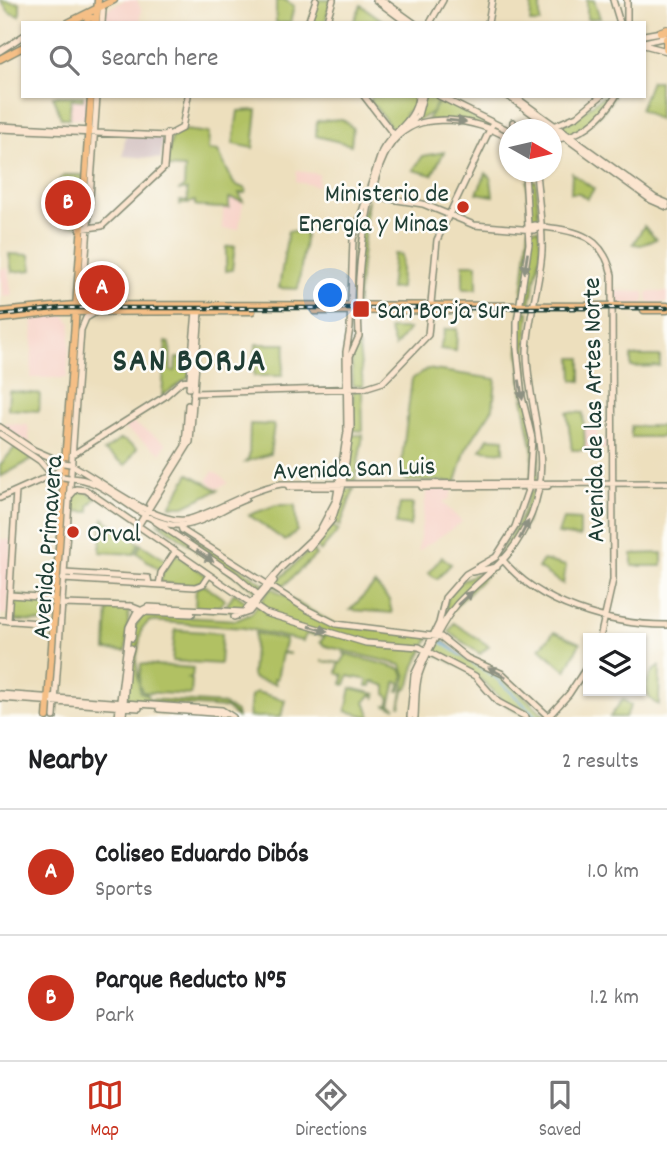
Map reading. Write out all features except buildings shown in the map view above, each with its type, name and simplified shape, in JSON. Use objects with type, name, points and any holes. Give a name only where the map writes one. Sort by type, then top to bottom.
[{"type":"highway","points":[[663,35],[667,50]]},
{"type":"main road","points":[[72,21],[114,0]]},
{"type":"main road","points":[[80,21],[100,7],[121,0]]},
{"type":"main road","points":[[309,21],[316,0]]},
{"type":"main road","points":[[327,21],[333,0]]},
{"type":"main road","points":[[376,0],[408,21]]},
{"type":"main road","points":[[382,0],[408,21]]},
{"type":"main road","points":[[431,21],[443,0]]},
{"type":"main road","points":[[488,21],[492,0]]},
{"type":"main road","points":[[613,0],[619,21]]},
{"type":"main road","points":[[627,0],[627,21]]},
{"type":"main road","points":[[87,18],[97,21]]},
{"type":"main road","points":[[646,39],[663,35]]},
{"type":"main road","points":[[646,39],[663,35]]},
{"type":"main road","points":[[1,54],[21,38]]},
{"type":"main road","points":[[646,41],[667,50]]},
{"type":"main road","points":[[1,54],[21,48]]},
{"type":"main road","points":[[1,54],[21,48]]},
{"type":"main road","points":[[73,379],[77,346],[76,319],[83,271],[84,227],[94,133],[94,98]]},
{"type":"main road","points":[[0,128],[166,134],[182,128],[186,98]]},
{"type":"main road","points":[[366,98],[395,136]]},
{"type":"main road","points":[[252,605],[258,595],[325,530],[336,512],[352,427],[350,356],[357,345],[359,331],[362,248],[370,196],[382,151],[415,113],[419,98]]},
{"type":"main road","points":[[395,136],[407,128],[418,115],[420,98]]},
{"type":"main road","points":[[442,98],[499,132]]},
{"type":"main road","points":[[511,98],[539,119]]},
{"type":"main road","points":[[516,98],[541,119]]},
{"type":"main road","points":[[562,123],[577,116],[599,98]]},
{"type":"main road","points":[[562,138],[599,117],[614,98]]},
{"type":"main road","points":[[407,128],[436,120],[499,128]]},
{"type":"main road","points":[[192,393],[350,388],[379,384],[408,358],[428,335],[432,308],[433,258],[448,213],[490,126]]},
{"type":"main road","points":[[73,379],[76,319],[94,133]]},
{"type":"main road","points":[[84,227],[102,226],[164,168],[166,134]]},
{"type":"main road","points":[[562,134],[643,192],[667,205]]},
{"type":"main road","points":[[413,714],[416,668],[435,635],[450,590],[466,573],[497,556],[515,527],[529,487],[532,438],[517,364],[519,308],[527,259],[525,182]]},
{"type":"main road","points":[[435,635],[459,602],[489,572],[503,563],[523,533],[538,488],[541,436],[529,384],[527,356],[531,308],[541,256],[536,182]]},
{"type":"main road","points":[[350,388],[346,352],[354,234],[370,196]]},
{"type":"main road","name":"Avenida de las Artes Norte","points":[[370,196],[420,203],[474,225],[528,227],[534,224],[575,230],[600,248],[612,275],[613,308],[613,580],[602,633]]},
{"type":"main road","points":[[83,271],[87,296],[99,308]]},
{"type":"main road","points":[[80,297],[84,284]]},
{"type":"main road","points":[[76,319],[99,308],[198,312],[350,309]]},
{"type":"main road","points":[[0,312],[85,320],[99,308]]},
{"type":"main road","points":[[132,309],[667,308]]},
{"type":"main road","points":[[0,318],[62,312],[76,319]]},
{"type":"main road","points":[[190,413],[198,312]]},
{"type":"main road","name":"Avenida Primavera","points":[[66,464],[72,455],[73,379]]},
{"type":"main road","name":"Avenida Primavera","points":[[60,555],[73,379]]},
{"type":"main road","name":"Avenida Primavera","points":[[49,717],[58,642],[60,555],[73,379]]},
{"type":"main road","name":"Avenida Primavera","points":[[63,573],[73,379]]},
{"type":"main road","points":[[137,525],[148,513],[185,446],[192,379]]},
{"type":"main road","points":[[72,455],[80,446],[164,397],[182,381],[192,379]]},
{"type":"main road","points":[[1,429],[32,452],[66,464],[148,513],[258,595]]},
{"type":"main road","points":[[72,443],[80,446]]},
{"type":"main road","points":[[32,452],[52,475]]},
{"type":"main road","points":[[0,500],[52,475],[66,464]]},
{"type":"main road","name":"Avenida Primavera","points":[[51,700],[49,679],[52,630],[63,573],[69,497],[66,477]]},
{"type":"main road","points":[[17,492],[53,478],[83,478],[148,513],[179,523],[183,530],[268,585],[336,624],[435,635],[467,658],[503,674],[549,717],[569,694],[583,672]]},
{"type":"main road","name":"Avenida San Luis","points":[[179,523],[273,489],[341,485],[538,488],[667,484]]},
{"type":"main road","points":[[529,487],[538,488]]},
{"type":"main road","points":[[69,497],[80,489],[99,498],[252,605],[274,617],[359,641],[409,645],[428,651],[475,676],[500,703],[526,717]]},
{"type":"main road","points":[[8,618],[17,492]]},
{"type":"main road","points":[[159,584],[161,573],[175,552]]},
{"type":"main road","points":[[60,555],[63,573],[195,587],[203,584],[209,575]]},
{"type":"main road","points":[[497,556],[544,592],[583,611],[607,618],[667,625]]},
{"type":"main road","points":[[443,624],[446,601],[451,591],[467,575],[489,572]]},
{"type":"main road","points":[[10,595],[144,610],[236,613],[244,612],[252,605],[268,585]]},
{"type":"main road","points":[[120,717],[129,627],[144,610]]},
{"type":"main road","points":[[0,615],[52,630]]},
{"type":"main road","points":[[0,620],[8,618]]},
{"type":"main road","points":[[2,696],[142,705],[227,715]]},
{"type":"main road","points":[[121,705],[227,715]]},
{"type":"main road","points":[[132,708],[127,705],[142,705]]},
{"type":"shaded area","points":[[125,0],[137,0],[141,9],[140,21],[103,21],[105,10]]},
{"type":"shaded area","points":[[90,98],[88,119],[69,118],[71,99]]},
{"type":"shaded area","points":[[125,136],[162,138],[161,159],[123,156]]},
{"type":"shaded area","points":[[297,171],[319,174],[318,186],[296,182]]},
{"type":"shaded area","points":[[224,197],[243,202],[239,229],[222,229]]},
{"type":"shaded area","points":[[8,268],[12,296],[3,297],[0,269]]},
{"type":"shaded area","points":[[614,291],[644,292],[644,304],[614,304]]},
{"type":"shaded area","points":[[647,292],[667,292],[667,303],[648,303]]},
{"type":"shaded area","points":[[65,315],[71,323],[67,378],[31,378],[33,317]]},
{"type":"shaded area","points":[[128,420],[166,443],[161,453],[120,426]]},
{"type":"shaded area","points":[[3,423],[28,425],[30,445],[8,430]]},
{"type":"shaded area","points":[[583,427],[597,427],[597,440],[611,441],[611,449],[583,449]]},
{"type":"shaded area","points":[[213,471],[228,483],[218,488],[207,481]]},
{"type":"shaded area","points":[[427,488],[453,488],[449,501],[445,500],[443,503],[462,522],[418,551]]},
{"type":"shaded area","points":[[0,539],[12,540],[7,614],[0,614]]},
{"type":"green space","points":[[0,0],[20,3],[20,16],[10,13]]},
{"type":"green space","points":[[276,0],[285,0],[294,6],[290,21],[276,21]]},
{"type":"green space","points":[[317,0],[331,0],[326,21],[310,21]]},
{"type":"green space","points":[[532,0],[540,0],[540,21],[530,21]]},
{"type":"green space","points":[[587,0],[594,0],[600,18],[587,19]]},
{"type":"green space","points":[[361,5],[383,21],[354,21]]},
{"type":"green space","points":[[651,81],[659,81],[659,120],[640,109]]},
{"type":"green space","points":[[54,98],[83,98],[71,99],[69,118],[61,118]]},
{"type":"green space","points":[[417,98],[416,106],[405,114],[403,124],[394,131],[370,100]]},
{"type":"green space","points":[[422,98],[438,100],[433,111],[414,123]]},
{"type":"green space","points":[[600,98],[612,98],[600,114],[570,135],[562,130],[562,125]]},
{"type":"green space","points":[[441,99],[488,125],[487,127],[427,120]]},
{"type":"green space","points":[[257,110],[253,148],[233,144],[238,111]]},
{"type":"green space","points":[[342,119],[353,128],[351,145],[316,136],[317,121]]},
{"type":"green space","points":[[184,130],[209,133],[208,150],[218,151],[234,184],[246,189],[245,193],[239,193],[243,201],[229,198],[229,208],[195,205],[195,201],[180,205],[180,201],[188,201],[187,190],[180,190],[184,187],[185,168],[166,167],[172,136]]},
{"type":"green space","points":[[444,152],[432,175],[413,170],[423,156]]},
{"type":"green space","points":[[486,173],[491,179],[493,196],[477,193]]},
{"type":"green space","points":[[572,173],[594,189],[587,199],[579,193],[571,193]]},
{"type":"green space","points":[[65,175],[85,175],[81,226],[66,225],[63,214],[45,192]]},
{"type":"green space","points":[[527,182],[536,182],[539,224],[529,224]]},
{"type":"green space","points":[[368,198],[357,305],[350,305],[355,236]]},
{"type":"green space","points":[[644,226],[656,239],[641,245],[633,244]]},
{"type":"green space","points":[[529,229],[539,229],[541,252],[530,304],[521,304]]},
{"type":"green space","points":[[288,231],[306,233],[298,289],[279,288]]},
{"type":"green space","points":[[235,246],[232,270],[226,271],[226,247]]},
{"type":"green space","points":[[9,254],[30,255],[32,270],[12,272]]},
{"type":"green space","points":[[394,254],[402,255],[400,288],[390,289]]},
{"type":"green space","points":[[463,264],[477,264],[477,289],[463,289]]},
{"type":"green space","points":[[520,311],[529,312],[526,355],[529,395],[523,395],[518,343]]},
{"type":"green space","points":[[389,329],[409,329],[395,347]]},
{"type":"green space","points":[[445,329],[457,329],[456,351],[440,349]]},
{"type":"green space","points":[[166,342],[170,343],[171,371],[175,371],[176,358],[191,359],[189,377],[162,396]]},
{"type":"green space","points":[[256,344],[286,344],[282,376],[254,376]]},
{"type":"green space","points":[[355,346],[359,347],[363,386],[353,386],[351,353]]},
{"type":"green space","points":[[631,356],[660,356],[660,366],[631,367]]},
{"type":"green space","points":[[572,358],[581,358],[581,381],[573,380]]},
{"type":"green space","points":[[427,369],[496,379],[493,408],[466,449],[456,482],[408,481],[400,475],[412,379]]},
{"type":"green space","points":[[362,390],[363,431],[353,430],[353,391]]},
{"type":"green space","points":[[9,391],[40,394],[39,411],[8,409]]},
{"type":"green space","points":[[523,398],[530,398],[540,440],[537,481],[531,481],[533,453]]},
{"type":"green space","points":[[567,412],[583,413],[583,450],[572,450]]},
{"type":"green space","points":[[250,424],[274,425],[270,454],[245,462],[249,457]]},
{"type":"green space","points":[[631,426],[662,426],[662,437],[631,437]]},
{"type":"green space","points":[[352,435],[363,435],[355,481],[346,481]]},
{"type":"green space","points":[[488,438],[504,439],[504,452],[481,450]]},
{"type":"green space","points":[[121,439],[137,448],[126,465],[104,451]]},
{"type":"green space","points":[[16,446],[33,459],[0,477],[0,465]]},
{"type":"green space","points":[[189,474],[218,490],[184,506],[170,506]]},
{"type":"green space","points":[[344,489],[354,489],[340,526],[332,522]]},
{"type":"green space","points":[[84,490],[96,498],[89,506],[90,512],[70,511],[70,497],[75,491]]},
{"type":"green space","points":[[534,490],[526,523],[503,559],[498,555],[521,517],[530,491]]},
{"type":"green space","points":[[400,504],[413,504],[410,526],[396,524]]},
{"type":"green space","points":[[276,505],[295,505],[297,531],[285,541],[249,515]]},
{"type":"green space","points":[[103,518],[139,543],[134,554],[100,552]]},
{"type":"green space","points":[[563,519],[580,520],[580,537],[558,534]]},
{"type":"green space","points":[[157,522],[178,527],[264,584],[258,592]]},
{"type":"green space","points":[[330,525],[339,530],[320,552],[314,545]]},
{"type":"green space","points":[[141,544],[167,561],[161,571],[137,553]]},
{"type":"green space","points":[[311,549],[316,555],[280,589],[273,585]]},
{"type":"green space","points":[[662,553],[662,566],[632,566],[632,554]]},
{"type":"green space","points":[[176,554],[207,576],[193,585],[161,583],[162,574]]},
{"type":"green space","points":[[442,557],[451,564],[437,579],[428,573]]},
{"type":"green space","points":[[543,560],[566,566],[563,584],[538,568]]},
{"type":"green space","points":[[490,571],[447,612],[449,596],[459,583]]},
{"type":"green space","points":[[375,584],[389,600],[392,613],[350,610]]},
{"type":"green space","points":[[204,585],[225,600],[215,611],[195,609],[196,588]]},
{"type":"green space","points":[[271,588],[335,624],[430,636],[414,668],[410,685],[404,690],[400,707],[406,676],[401,665],[326,646],[320,642],[325,636],[306,634],[303,641],[244,628],[150,621],[142,628],[136,661],[140,692],[148,695],[148,699],[223,704],[236,712],[237,717],[226,708],[126,701],[134,628],[143,615],[237,620],[251,614]]},
{"type":"green space","points":[[234,593],[249,604],[244,610],[224,610]]},
{"type":"green space","points":[[12,595],[51,599],[50,623],[10,620]]},
{"type":"green space","points":[[108,606],[129,608],[126,651],[106,650]]},
{"type":"green space","points":[[454,623],[489,646],[480,654],[449,632]]},
{"type":"green space","points":[[175,630],[222,633],[220,664],[172,661]]},
{"type":"green space","points":[[554,632],[580,643],[566,671],[540,648]]},
{"type":"green space","points":[[255,633],[286,640],[282,652],[291,654],[282,653],[277,679],[274,679],[276,684],[254,679],[252,675]]},
{"type":"green space","points":[[440,638],[470,662],[500,674],[547,717],[522,714],[513,710],[472,673],[433,653]]},
{"type":"green space","points":[[343,653],[401,669],[404,675],[400,691],[401,683],[396,682],[390,705],[396,708],[384,705],[388,705],[390,699],[386,694],[386,686],[372,681],[371,686],[367,686],[368,680],[348,676],[345,685],[342,684],[343,675],[337,673],[339,663],[321,661],[341,663],[346,655]]},
{"type":"green space","points":[[141,664],[193,668],[192,677],[188,678],[192,680],[191,695],[143,692],[139,685]]},
{"type":"green space","points":[[660,666],[659,705],[649,697],[647,686],[651,674]]},
{"type":"green space","points":[[351,688],[376,694],[375,698],[372,694],[365,702],[371,717],[346,711]]},
{"type":"green space","points":[[256,692],[285,700],[281,717],[249,717],[251,696]]},
{"type":"green space","points":[[623,699],[631,706],[625,717],[610,717]]},
{"type":"waterway","points":[[438,640],[496,678],[537,717]]},
{"type":"railway","points":[[0,315],[62,308],[667,308]]},
{"type":"place","name":"Parque Reducto N°5","points":[[68,203]]},
{"type":"place","name":"Ministerio de Energía y Minas","points":[[463,207]]},
{"type":"place","name":"Coliseo Eduardo Dibós","points":[[102,288]]},
{"type":"place","name":"San Borja Sur","points":[[361,309]]},
{"type":"place","name":"Orval","points":[[73,532]]},
{"type":"district","name":"SAN BORJA","points":[[190,358]]}]
